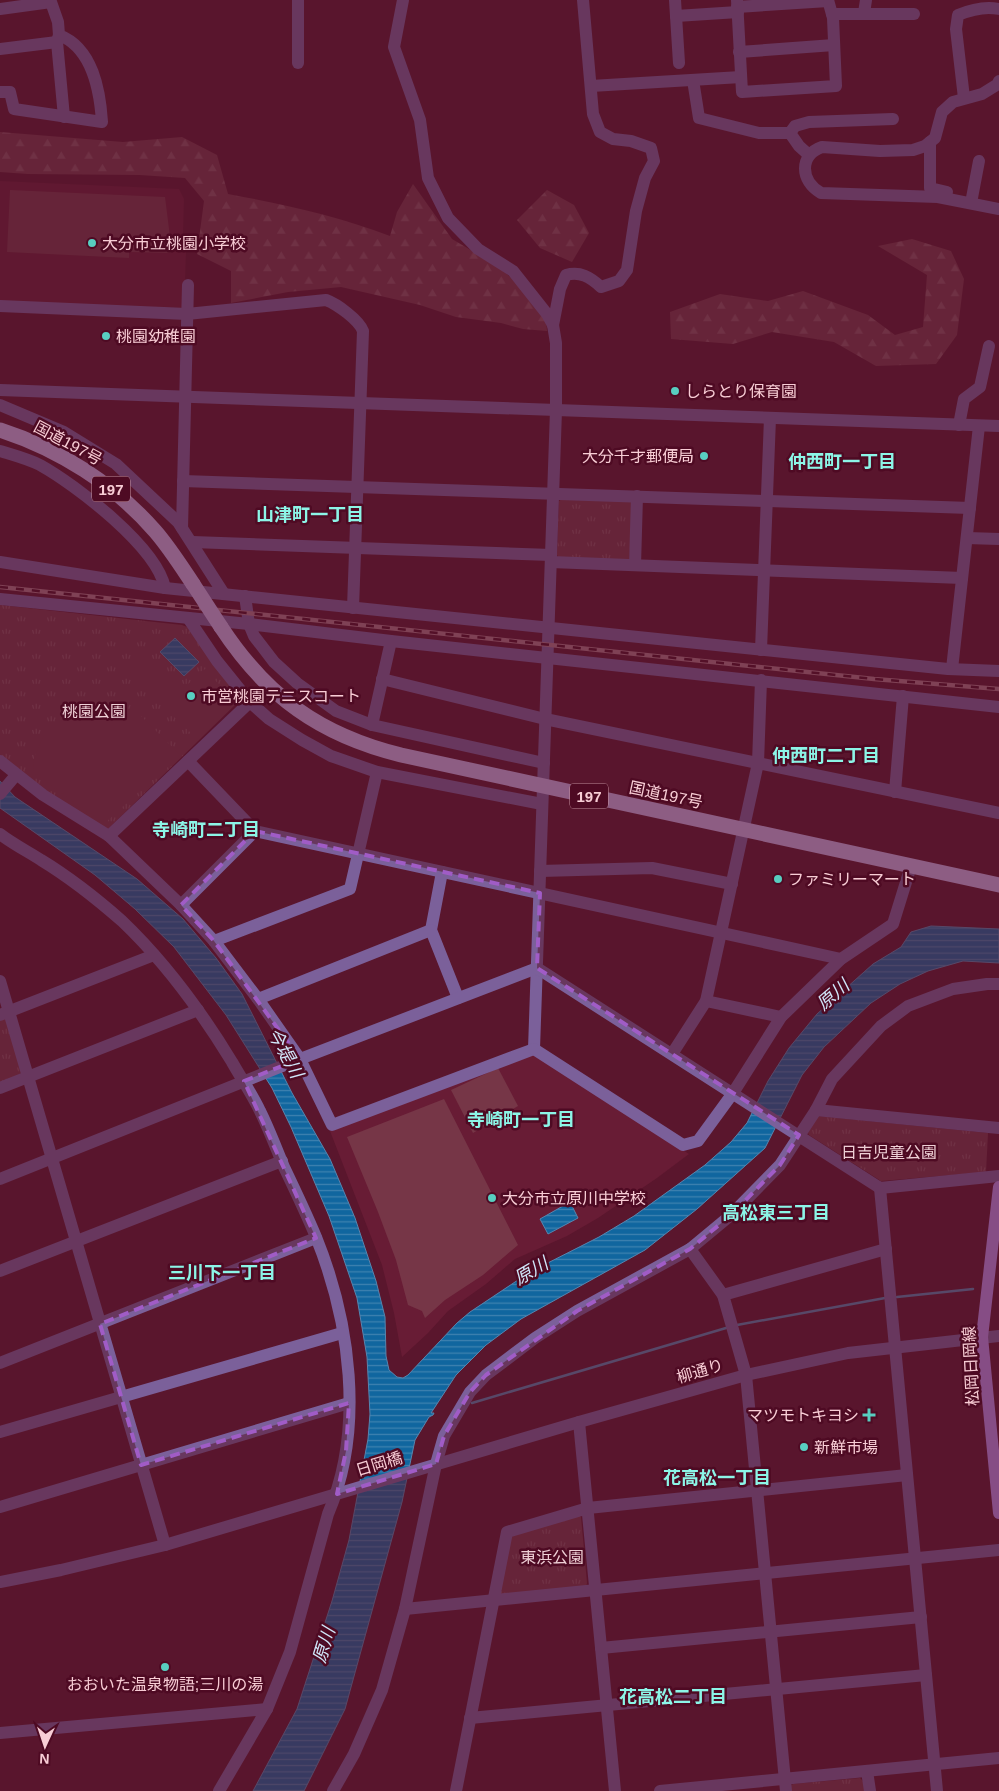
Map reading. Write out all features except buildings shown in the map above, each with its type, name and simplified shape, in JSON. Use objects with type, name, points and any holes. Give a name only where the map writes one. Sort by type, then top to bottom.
[{"type":"highway","name":"国道197号","points":[[0,430],[48,449],[99,479],[138,512],[155,531],[245,661],[280,696],[310,718],[339,734],[385,751],[999,885]]},
{"type":"main road","name":"松岡日岡線","points":[[999,1188],[982,1337],[999,1513]]},
{"type":"street","points":[[298,0],[298,63]]},
{"type":"street","points":[[403,0],[394,47],[420,120],[428,178],[448,218],[478,249],[513,271],[548,314],[554,325]]},
{"type":"street","points":[[534,1048],[556,410],[556,343],[554,325],[560,289],[566,275],[575,273],[591,278],[600,287],[619,281],[627,270],[636,211],[645,178],[654,162],[651,148],[631,141],[613,138],[600,132],[593,114],[583,0]]},
{"type":"street","points":[[675,0],[679,63]]},
{"type":"street","points":[[864,13],[866,0]]},
{"type":"street","points":[[0,9],[51,1],[58,22],[64,117]]},
{"type":"street","points":[[676,16],[737,6],[828,1],[832,14],[836,86],[742,92],[737,6]]},
{"type":"street","points":[[832,14],[864,13],[893,6],[914,14]]},
{"type":"street","points":[[964,98],[956,30],[958,15],[968,11],[992,7],[999,8]]},
{"type":"street","points":[[0,49],[58,38],[74,43],[82,52],[94,76],[100,97],[102,122],[14,108],[10,92],[0,92]]},
{"type":"street","points":[[740,52],[834,46]]},
{"type":"street","points":[[592,86],[741,77]]},
{"type":"street","points":[[693,80],[699,118],[759,133],[790,133]]},
{"type":"street","points":[[999,81],[998,84],[982,94],[953,102],[942,112],[935,138],[925,146],[905,150],[880,151],[822,147],[814,150],[809,155],[805,168],[805,174],[811,186],[821,193],[938,197],[999,209]]},
{"type":"street","points":[[790,133],[795,126],[810,122],[893,119]]},
{"type":"street","points":[[790,133],[799,146],[809,155]]},
{"type":"street","points":[[930,142],[930,188],[948,192],[950,199]]},
{"type":"street","points":[[971,203],[980,161]]},
{"type":"street","points":[[182,528],[188,285]]},
{"type":"street","points":[[0,306],[187,314],[326,300],[332,302],[361,325],[363,330],[353,608]]},
{"type":"street","points":[[959,425],[964,399],[980,387],[989,346]]},
{"type":"street","points":[[0,390],[999,426]]},
{"type":"street","points":[[0,406],[64,432],[116,464],[178,522],[224,594]]},
{"type":"street","points":[[762,650],[770,418]]},
{"type":"street","points":[[952,669],[979,426]]},
{"type":"street","points":[[0,451],[38,464],[99,507],[138,543],[155,565],[164,580],[165,588]]},
{"type":"street","points":[[183,481],[970,508]]},
{"type":"street","points":[[635,565],[637,496]]},
{"type":"street","points":[[967,538],[999,539]]},
{"type":"street","points":[[192,542],[551,558],[635,565],[962,578]]},
{"type":"street","points":[[0,562],[165,588],[762,650],[999,672]]},
{"type":"street","points":[[244,596],[249,624],[254,636],[274,662],[297,683],[336,711],[372,725],[544,763]]},
{"type":"street","points":[[0,600],[249,624],[999,707]]},
{"type":"street","points":[[188,618],[217,662],[250,702],[269,719],[331,756],[377,772],[542,804]]},
{"type":"street","points":[[372,725],[391,641]]},
{"type":"street","points":[[382,679],[545,719],[999,813]]},
{"type":"street","points":[[672,1054],[706,1001],[758,763],[761,680]]},
{"type":"street","points":[[895,792],[903,696]]},
{"type":"street","points":[[109,836],[250,702]]},
{"type":"street","points":[[0,761],[13,778],[109,836],[181,905],[214,941],[300,1059],[332,1125],[534,1048]]},
{"type":"street","points":[[188,761],[255,831],[841,959]]},
{"type":"street","points":[[214,941],[350,889],[377,772]]},
{"type":"street","points":[[0,794],[13,778]]},
{"type":"street","points":[[181,905],[255,831]]},
{"type":"street","points":[[0,834],[42,860],[80,887],[122,922],[154,955],[198,1010],[244,1081],[260,1110],[316,1238],[331,1281],[342,1332],[348,1374],[350,1421],[337,1494],[328,1514],[290,1652],[267,1709],[219,1791]]},
{"type":"street","points":[[534,1048],[683,1145],[698,1141],[739,1097],[781,1017],[841,959],[893,924],[911,866]]},
{"type":"street","points":[[540,871],[660,869],[732,884]]},
{"type":"street","points":[[442,872],[431,930],[458,998]]},
{"type":"street","points":[[258,999],[431,930]]},
{"type":"street","points":[[5,1014],[154,955]]},
{"type":"street","points":[[0,1179],[244,1081],[256,1078],[300,1059],[537,968]]},
{"type":"street","points":[[537,968],[880,1188],[999,1176]]},
{"type":"street","points":[[0,981],[5,1014],[28,1077],[165,1546]]},
{"type":"street","points":[[333,1791],[354,1754],[382,1690],[405,1609],[436,1464],[444,1436],[470,1392],[486,1375],[535,1338],[577,1311],[690,1248],[731,1215],[780,1165],[816,1110],[832,1079],[881,1026],[908,1006],[954,989],[999,984]]},
{"type":"street","points":[[706,1001],[781,1017]]},
{"type":"street","points":[[0,1088],[198,1010]]},
{"type":"street","points":[[816,1110],[999,1128]]},
{"type":"street","points":[[0,1271],[282,1161]]},
{"type":"street","points":[[880,1188],[937,1791]]},
{"type":"street","points":[[0,1363],[316,1238]]},
{"type":"street","points":[[690,1248],[723,1295],[746,1374],[786,1785]]},
{"type":"street","points":[[723,1295],[886,1249]]},
{"type":"street","points":[[0,1432],[342,1332]]},
{"type":"street","name":"柳通り","points":[[416,1470],[746,1374],[848,1353],[999,1336]]},
{"type":"street","points":[[0,1507],[349,1403]]},
{"type":"street","points":[[579,1422],[615,1791]]},
{"type":"street","name":"日岡橋","points":[[0,1582],[165,1546],[416,1470]]},
{"type":"street","points":[[456,1791],[507,1532],[588,1508],[907,1475]]},
{"type":"street","points":[[405,1609],[999,1550]]},
{"type":"street","points":[[601,1648],[921,1617]]},
{"type":"street","points":[[470,1718],[926,1675]]},
{"type":"street","points":[[0,1733],[267,1709]]},
{"type":"street","points":[[660,1791],[786,1785],[867,1771],[999,1758]]},
{"type":"street","points":[[867,1771],[870,1791]]},
{"type":"highlighted area","points":[[255,831],[540,893],[537,968],[799,1135],[780,1165],[731,1215],[690,1249],[577,1311],[486,1375],[470,1392],[444,1436],[436,1464],[337,1494],[346,1451],[349,1403],[141,1465],[100,1324],[316,1238],[244,1081],[300,1059],[214,941],[181,905]]},
{"type":"shaded area","name":"大分市立桃園小学校","points":[[0,181],[179,189],[184,199],[183,234],[186,253],[184,308],[0,302]]},
{"type":"shaded area","name":"大分市立原川中学校","points":[[530,1054],[536,1055],[689,1154],[598,1218],[567,1236],[515,1259],[486,1284],[448,1311],[402,1357],[394,1313],[382,1265],[330,1131]]},
{"type":"green space","points":[[0,132],[123,142],[182,137],[217,155],[228,194],[310,211],[390,236],[397,212],[413,184],[452,239],[496,265],[526,290],[546,319],[547,331],[523,329],[501,323],[456,317],[420,305],[341,287],[288,292],[231,303],[231,271],[197,254],[204,201],[185,178],[140,175],[0,172]]},
{"type":"green space","points":[[10,190],[165,197],[172,253],[129,252],[129,258],[7,252]]},
{"type":"green space","points":[[547,190],[574,205],[589,233],[572,262],[540,248],[517,220]]},
{"type":"green space","points":[[912,239],[951,251],[964,279],[957,335],[936,364],[876,366],[834,342],[772,332],[733,344],[671,339],[670,312],[720,294],[768,301],[803,291],[868,315],[895,335],[923,327],[927,275],[878,246]]},
{"type":"green space","points":[[562,499],[630,501],[634,504],[629,561],[559,558],[557,555],[559,501]]},
{"type":"green space","name":"桃園公園","points":[[0,605],[182,625],[187,627],[240,700],[107,830],[53,797],[0,755]]},
{"type":"green space","name":"市営桃園テニスコート","points":[[144,656],[182,690],[204,669],[235,701],[195,737],[130,673]]},
{"type":"green space","points":[[99,702],[125,708],[141,716],[179,754],[105,823],[33,772],[34,758],[43,737],[64,715]]},
{"type":"green space","points":[[4,1018],[7,1021],[21,1072],[20,1076],[0,1084],[0,1019]]},
{"type":"green space","points":[[498,1068],[518,1106],[473,1133],[451,1090]]},
{"type":"green space","points":[[444,1099],[518,1245],[483,1275],[445,1300],[425,1318],[422,1311],[408,1305],[396,1260],[347,1137]]},
{"type":"green space","name":"日吉児童公園","points":[[817,1116],[988,1133],[986,1172],[881,1181],[809,1135],[808,1133]]},
{"type":"green space","name":"東浜公園","points":[[577,1515],[581,1517],[586,1587],[503,1595],[499,1592],[510,1537]]},
{"type":"green space","points":[[860,1778],[864,1782],[865,1791],[789,1791],[788,1788],[793,1784]]},
{"type":"water","points":[[175,638],[199,662],[184,676],[160,652]]},
{"type":"water","name":"原川","points":[[0,781],[15,797],[137,879],[183,919],[216,958],[242,994],[292,1093],[330,1159],[355,1218],[376,1281],[385,1317],[386,1356],[389,1370],[397,1377],[403,1378],[470,1312],[530,1272],[599,1237],[634,1216],[705,1165],[731,1142],[747,1123],[768,1081],[789,1048],[817,1014],[873,964],[901,947],[911,932],[931,926],[999,929],[999,963],[963,961],[928,971],[900,984],[871,1003],[824,1047],[802,1075],[765,1148],[697,1209],[645,1250],[521,1319],[486,1345],[456,1375],[431,1413],[434,1413],[433,1415],[429,1417],[415,1440],[402,1502],[345,1709],[304,1791],[253,1791],[297,1709],[332,1601],[349,1540],[368,1439],[370,1414],[367,1357],[357,1298],[329,1216],[291,1127],[272,1088],[226,1015],[174,947],[135,909],[95,875],[0,808]]},
{"type":"water","points":[[570,1202],[578,1218],[548,1234],[540,1219]]},
{"type":"waterway","points":[[897,1297],[973,1289]]},
{"type":"waterway","points":[[737,1325],[885,1298]]},
{"type":"waterway","points":[[472,1403],[726,1328]]},
{"type":"railway","points":[[0,587],[874,679],[999,689]]},
{"type":"place","name":"大分市立桃園小学校","points":[[92,243]]},
{"type":"place","name":"桃園幼稚園","points":[[106,336]]},
{"type":"place","name":"しらとり保育園","points":[[675,391]]},
{"type":"place","name":"大分千才郵便局","points":[[704,456]]},
{"type":"place","name":"市営桃園テニスコート","points":[[191,696]]},
{"type":"place","name":"ファミリーマート","points":[[778,879]]},
{"type":"place","name":"大分市立原川中学校","points":[[492,1198]]},
{"type":"place","name":"マツモトキヨシ","points":[[869,1415]]},
{"type":"place","name":"新鮮市場","points":[[804,1447]]},
{"type":"place","name":"おおいた温泉物語;三川の湯","points":[[165,1667]]},
{"type":"district","name":"仲西町一丁目","points":[[842,462]]},
{"type":"district","name":"山津町一丁目","points":[[310,515]]},
{"type":"district","name":"仲西町二丁目","points":[[826,756]]},
{"type":"district","name":"寺崎町二丁目","points":[[206,830]]},
{"type":"district","name":"寺崎町一丁目","points":[[521,1120]]},
{"type":"district","name":"高松東三丁目","points":[[776,1213]]},
{"type":"district","name":"三川下一丁目","points":[[222,1273]]},
{"type":"district","name":"花高松一丁目","points":[[717,1478]]},
{"type":"district","name":"花高松二丁目","points":[[673,1697]]},
{"type":"water label","name":"今堤川","points":[[285,1053]]}]
